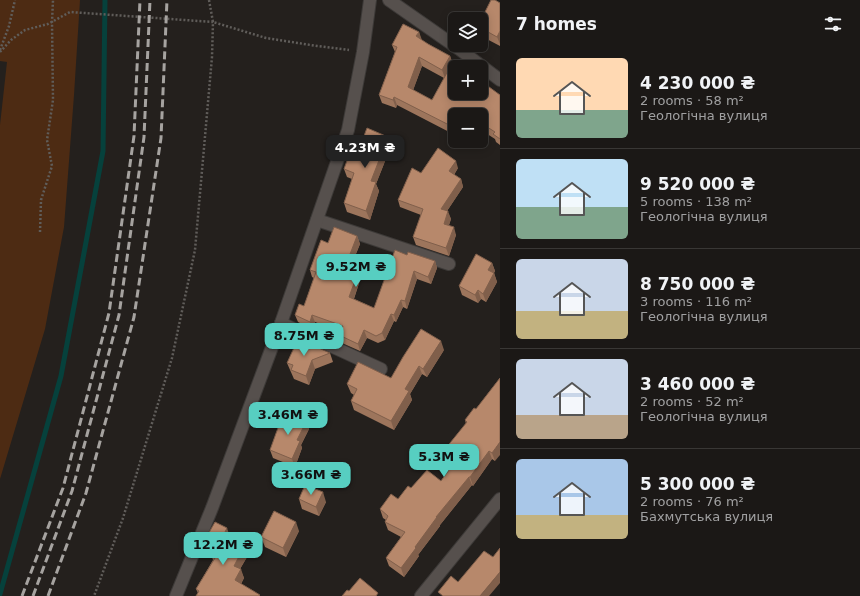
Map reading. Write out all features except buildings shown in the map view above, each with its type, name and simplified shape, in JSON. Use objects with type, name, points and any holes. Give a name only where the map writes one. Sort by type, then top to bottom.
[{"type":"street","points":[[176,596],[212,508],[280,324],[348,130],[363,52],[370,0]]},
{"type":"street","points":[[389,0],[500,80]]},
{"type":"street","points":[[316,220],[449,264]]},
{"type":"street","points":[[280,324],[381,369]]},
{"type":"street","points":[[421,596],[500,498]]},
{"type":"path","points":[[0,51],[9,26],[15,0]]},
{"type":"path","points":[[40,232],[41,200],[52,166],[47,140],[53,100],[53,0]]},
{"type":"path","points":[[94,596],[123,518],[172,358],[195,250],[212,57],[213,22],[210,0]]},
{"type":"path","points":[[0,51],[11,40],[26,30],[48,24],[70,12],[213,22],[266,38],[363,52]]},
{"type":"shaded area","points":[[0,0],[80,0],[64,227],[45,329],[0,479],[0,125],[7,62],[0,61]]},
{"type":"waterway","points":[[0,594],[61,376],[103,151],[105,0]]},
{"type":"railway","points":[[22,596],[63,488],[109,313],[134,136],[140,0]]},
{"type":"railway","points":[[33,596],[72,491],[119,315],[144,137],[150,0]]},
{"type":"railway","points":[[48,596],[86,493],[134,317],[161,138],[167,0]]}]
